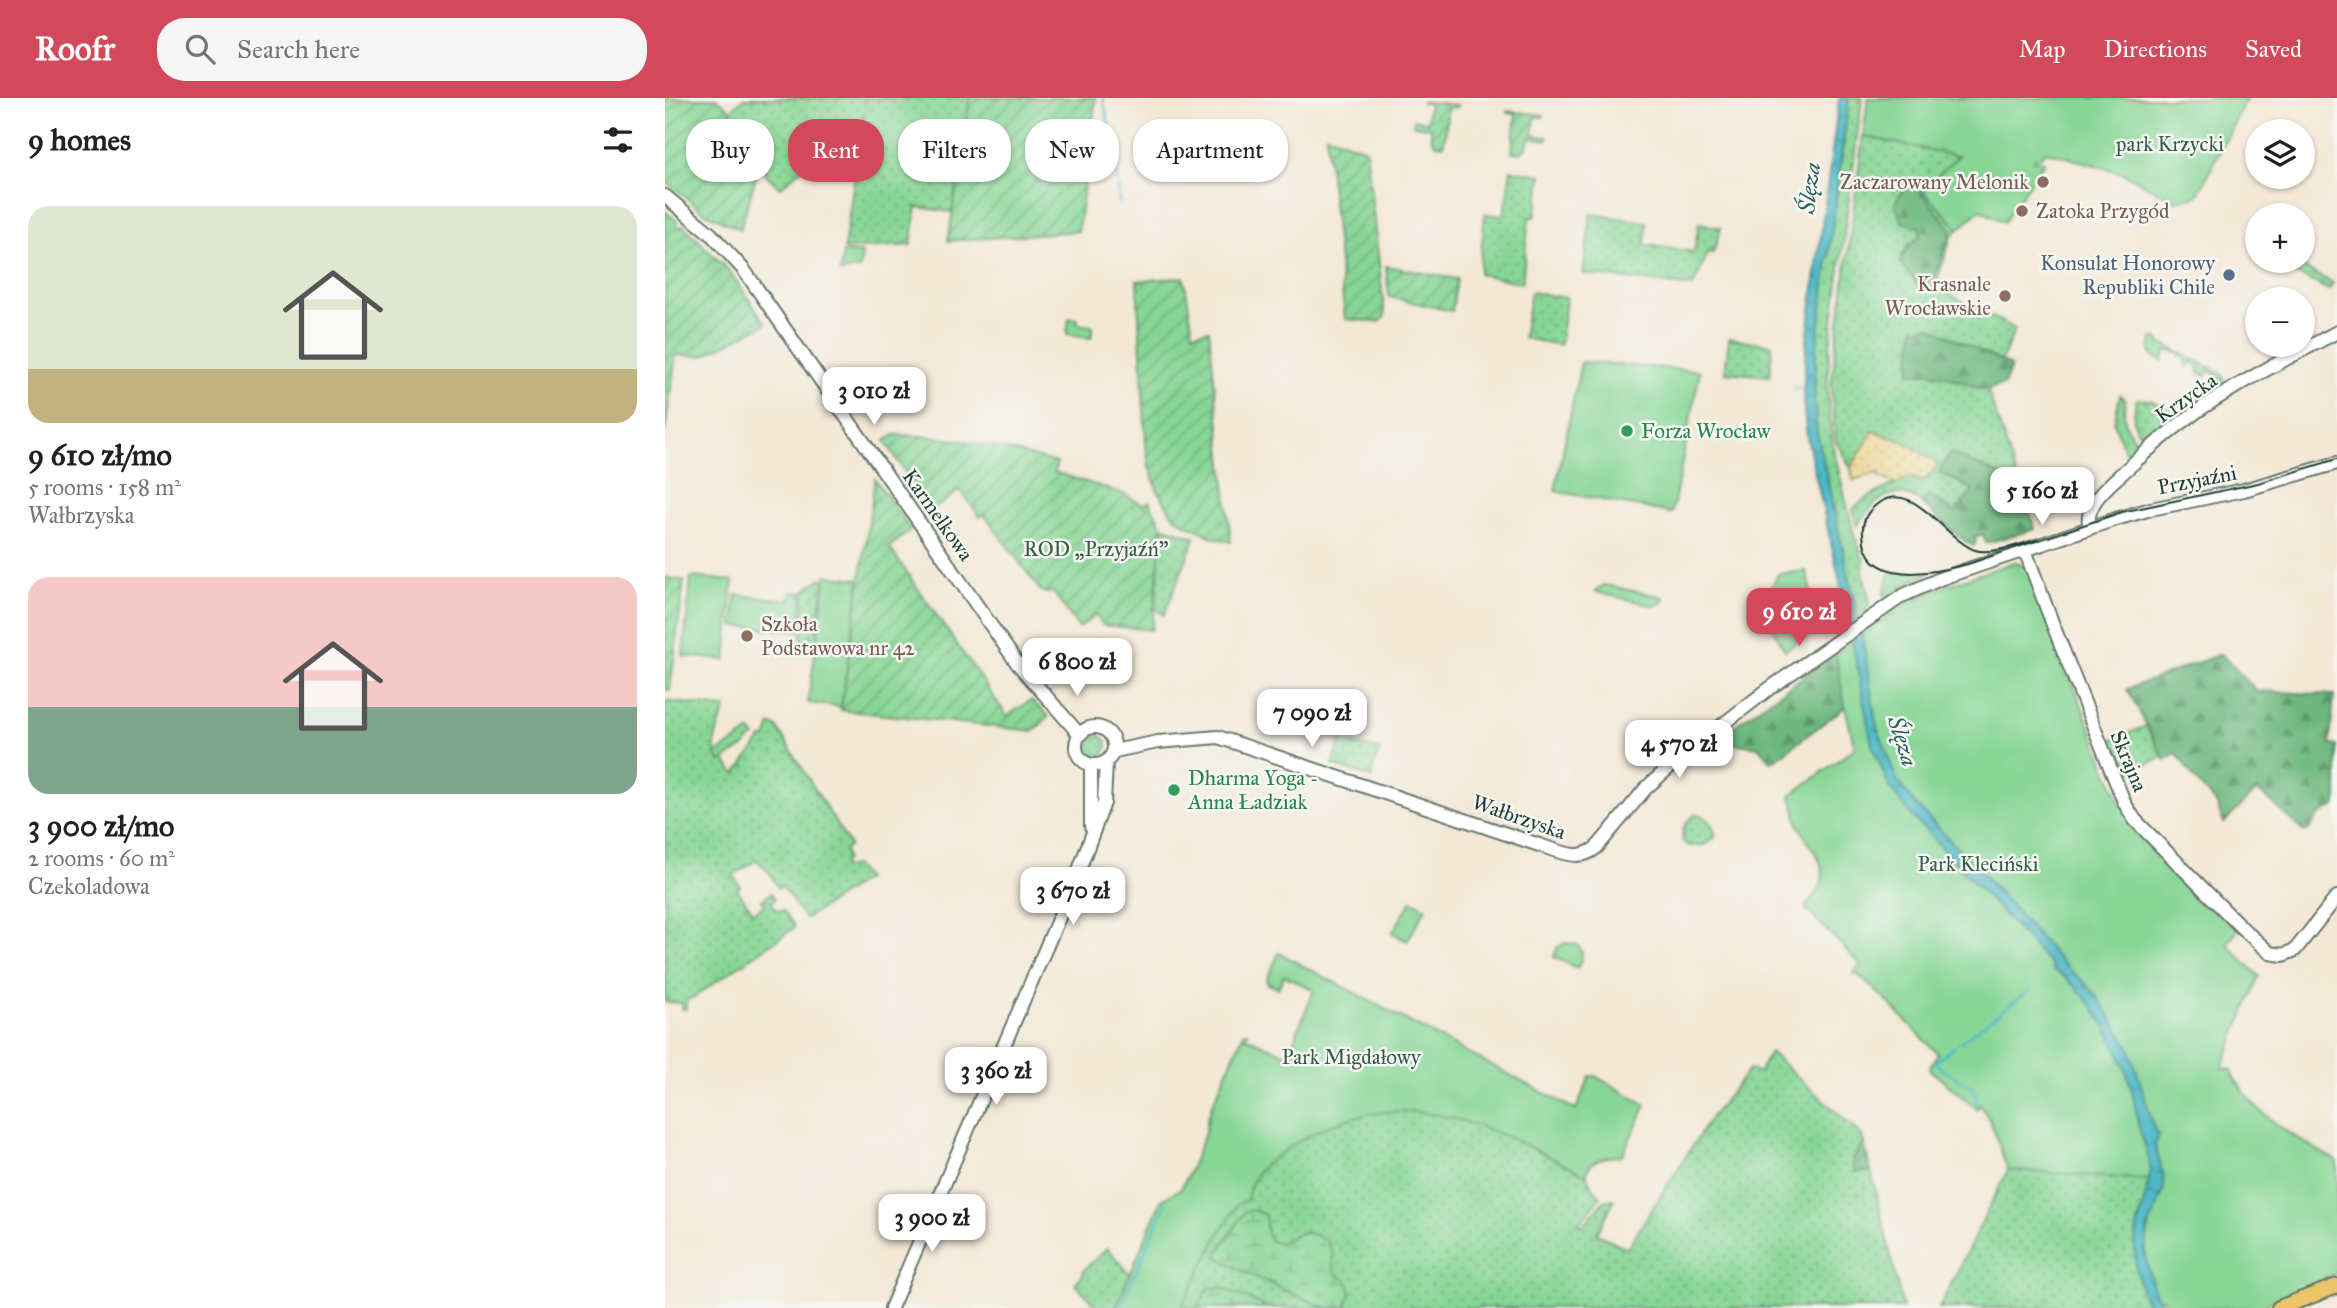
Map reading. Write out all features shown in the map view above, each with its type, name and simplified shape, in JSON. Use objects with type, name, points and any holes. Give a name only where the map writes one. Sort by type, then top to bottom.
[{"type":"main road","points":[[2279,1308],[2337,1286]]},
{"type":"main road","points":[[2302,1308],[2337,1294]]},
{"type":"street","name":"Karmelkowa","points":[[665,195],[711,234],[744,270],[1017,663],[1045,696],[1084,732]]},
{"type":"street","name":"Krzycka","points":[[2090,527],[2089,514],[2097,498],[2167,434],[2222,394],[2337,332]]},
{"type":"street","name":"Przyjaźni","points":[[2025,550],[2151,509],[2244,491],[2337,463]]},
{"type":"street","name":"Wałbrzyska","points":[[1113,745],[1207,737],[1226,738],[1557,851],[1581,855],[1598,846],[1646,788],[1682,756],[1770,688],[1902,596],[2025,550]]},
{"type":"street","name":"Skrajna","points":[[2025,550],[2125,804],[2135,820],[2260,946],[2278,955],[2295,950],[2337,897]]},
{"type":"street","points":[[891,1308],[1076,878],[1104,803],[1106,762],[1113,745],[1106,730],[1100,728],[1084,732],[1077,746],[1083,761],[1091,765],[1106,762]]},
{"type":"street","points":[[1091,765],[1092,833]]},
{"type":"green space","points":[[665,98],[716,98],[732,111],[727,119],[686,119],[686,182],[755,182],[740,229],[705,213],[665,181]]},
{"type":"green space","points":[[744,98],[970,98],[967,119],[898,119],[898,182],[957,182],[952,212],[917,207],[911,245],[844,249],[854,182],[884,182],[884,119],[863,119],[864,113],[857,119],[788,119],[788,181],[780,188],[774,182],[774,119],[726,119],[731,110]]},
{"type":"green space","points":[[970,98],[1096,98],[1093,119],[1025,119],[1025,182],[1085,182],[1078,231],[948,241],[957,182],[1011,182],[1011,119],[967,119]]},
{"type":"green space","points":[[1849,98],[1862,98],[1830,345],[1827,388],[1833,447],[1854,535],[1864,560],[1863,572],[1870,602],[1858,619],[1817,432],[1814,401],[1816,352]]},
{"type":"green space","name":"park Krzycki","points":[[1868,98],[2247,98],[2197,196],[2175,201],[2123,173],[2045,151],[2041,157],[2034,160],[2044,162],[2004,222],[1980,210],[1959,229],[1923,191],[1958,156],[1863,136]]},
{"type":"green space","points":[[1422,101],[1458,105],[1447,108],[1443,145],[1436,144],[1431,137],[1431,128],[1413,125],[1414,119],[1427,122],[1429,104]]},
{"type":"green space","points":[[1508,111],[1544,115],[1535,117],[1533,135],[1548,137],[1547,140],[1529,138],[1527,148],[1521,153],[1512,152],[1516,114]]},
{"type":"green space","points":[[1326,135],[1366,149],[1385,316],[1380,322],[1345,319]]},
{"type":"green space","points":[[1863,136],[1958,156],[1923,191],[1959,229],[1952,235],[1935,287],[2015,329],[1988,392],[2035,529],[1986,543],[1983,534],[1974,537],[1976,543],[1973,546],[1916,499],[1902,494],[1889,495],[1874,505],[1857,526],[1853,509],[1865,499],[1909,477],[1924,481],[1874,431],[1851,468],[1836,442],[1831,385]]},
{"type":"green space","points":[[1511,170],[1542,175],[1535,217],[1529,217],[1522,283],[1479,274],[1485,214],[1504,215]]},
{"type":"green space","points":[[1907,187],[1920,191],[1952,230],[1932,282],[1922,290],[1900,262],[1908,245],[1920,237],[1919,227],[1902,222],[1897,207],[1897,199]]},
{"type":"green space","points":[[665,211],[678,222],[677,226],[680,228],[683,225],[730,272],[766,324],[703,356],[676,355],[665,432]]},
{"type":"green space","points":[[1591,214],[1647,222],[1645,245],[1694,252],[1699,223],[1721,228],[1713,253],[1708,252],[1693,287],[1583,274]]},
{"type":"green space","points":[[843,252],[862,253],[860,268],[840,273]]},
{"type":"green space","points":[[1386,266],[1457,279],[1452,311],[1389,297]]},
{"type":"green space","points":[[2295,273],[2313,273],[2333,283],[2329,290]]},
{"type":"green space","name":"ROD „Przyjaźń”","points":[[1184,277],[1193,333],[1209,330],[1231,542],[1213,537],[1172,514],[1158,491],[1149,466],[1137,281]]},
{"type":"green space","points":[[1531,292],[1566,298],[1560,345],[1523,338]]},
{"type":"green space","points":[[1069,318],[1078,319],[1077,324],[1093,326],[1091,338],[1067,334]]},
{"type":"green space","points":[[1929,326],[2011,366],[2004,385],[1985,390],[1949,377],[1909,373],[1914,329]]},
{"type":"green space","points":[[1729,338],[1772,345],[1770,376],[1725,372]]},
{"type":"green space","points":[[2152,338],[2158,338],[2160,343],[2218,371],[2225,381],[2218,387],[2220,379],[2217,375],[2208,371],[2205,376],[2198,372],[2200,367],[2190,362],[2187,367],[2184,358],[2172,351],[2165,352],[2163,361],[2153,357],[2150,352]]},
{"type":"green space","name":"Forza Wrocław","points":[[1581,362],[1700,371],[1672,513],[1555,491]]},
{"type":"green space","points":[[2120,395],[2125,400],[2126,424],[2139,445],[2128,458],[2114,423]]},
{"type":"green space","points":[[2137,399],[2151,400],[2172,411],[2173,417],[2147,439],[2135,427],[2134,411]]},
{"type":"green space","name":"ROD „Przyjaźń”","points":[[894,435],[956,440],[1037,457],[1057,463],[1054,472],[1121,493],[1144,505],[1149,501],[1162,526],[1152,630],[1103,625],[1096,615],[1079,628],[1053,592],[1040,590],[984,514],[980,517],[960,490],[931,511],[885,441]]},
{"type":"green space","points":[[1950,453],[2020,484],[2035,529],[1986,543],[1983,534],[1974,537],[1976,543],[1973,546],[1921,503],[1930,495],[1953,512],[1973,490],[1939,472]]},
{"type":"green space","points":[[875,479],[911,530],[889,547],[1007,716],[1031,700],[1049,716],[1034,731],[841,710]]},
{"type":"green space","points":[[1162,526],[1195,537],[1164,615],[1155,609]]},
{"type":"green space","name":"Park Kleciński","points":[[2014,562],[2023,566],[2026,564],[2121,805],[2238,930],[2227,944],[2259,976],[2222,1068],[2231,1069],[2250,1099],[2276,1124],[2337,1161],[2337,1273],[2256,1308],[2170,1308],[2163,1299],[2158,1302],[2149,1277],[2146,1246],[2164,1178],[2149,1180],[2008,1170],[1991,1122],[1980,1104],[1977,1109],[1929,1069],[1938,1054],[1884,998],[1857,974],[1853,974],[1861,965],[1805,908],[1821,885],[1822,869],[1820,861],[1801,831],[1790,796],[1855,748],[1836,653],[1906,603]]},
{"type":"green space","points":[[1806,571],[1813,601],[1811,634],[1785,650],[1772,627],[1784,620],[1770,589],[1778,574]]},
{"type":"green space","points":[[1890,573],[1930,573],[1900,587],[1900,590],[1886,599],[1883,595]]},
{"type":"green space","points":[[826,575],[860,579],[841,707],[808,703]]},
{"type":"green space","points":[[665,577],[684,581],[670,690],[665,690]]},
{"type":"green space","points":[[691,577],[733,581],[726,660],[683,656]]},
{"type":"green space","points":[[821,578],[824,581],[816,644],[801,642],[805,590]]},
{"type":"green space","points":[[1604,585],[1664,597],[1663,601],[1655,606],[1596,592]]},
{"type":"green space","points":[[792,592],[803,593],[799,631],[733,626],[736,595],[790,600]]},
{"type":"green space","points":[[1836,653],[1845,707],[1772,762],[1758,747],[1731,743],[1728,735],[1734,726]]},
{"type":"green space","points":[[2221,654],[2257,691],[2334,695],[2330,744],[2337,746],[2337,801],[2335,806],[2318,816],[2308,831],[2303,831],[2257,790],[2224,823],[2216,803],[2176,753],[2165,760],[2127,689]]},
{"type":"green space","points":[[665,701],[726,708],[716,734],[715,748],[720,761],[724,759],[736,774],[762,738],[766,738],[771,725],[776,726],[850,846],[845,850],[846,859],[842,865],[845,868],[855,866],[866,879],[805,919],[782,886],[778,888],[770,873],[757,860],[733,875],[740,886],[737,889],[753,912],[765,905],[762,900],[771,893],[775,899],[771,902],[776,910],[783,910],[795,927],[686,1000],[686,1009],[682,1009],[682,1003],[665,1002]]},
{"type":"green space","points":[[1305,712],[1347,723],[1341,741],[1301,729]]},
{"type":"green space","points":[[2146,726],[2163,756],[2121,778],[2106,742]]},
{"type":"green space","points":[[750,731],[755,737],[720,762],[715,755]]},
{"type":"green space","points":[[1096,735],[1104,738],[1107,746],[1104,754],[1096,757],[1088,754],[1085,746],[1088,738]]},
{"type":"green space","points":[[1341,741],[1380,750],[1372,778],[1333,765]]},
{"type":"green space","points":[[1697,814],[1710,823],[1715,838],[1704,845],[1689,846],[1683,842],[1684,829],[1687,822]]},
{"type":"green space","points":[[1412,900],[1426,908],[1407,941],[1392,933]]},
{"type":"green space","points":[[1565,943],[1578,945],[1580,948],[1582,957],[1577,968],[1554,957],[1557,948]]},
{"type":"green space","name":"Park Migdałowy","points":[[1279,953],[1576,1110],[1590,1076],[1595,1076],[1646,1105],[1622,1155],[1594,1162],[1586,1175],[1513,1140],[1442,1116],[1406,1111],[1369,1114],[1331,1125],[1293,1145],[1257,1173],[1247,1200],[1238,1204],[1218,1236],[1181,1308],[1116,1308],[1161,1201],[1181,1188],[1187,1177],[1204,1136],[1211,1107],[1243,1036],[1288,1055],[1314,990],[1284,975],[1278,988],[1266,981]]},
{"type":"green space","points":[[1277,965],[1589,1164],[1588,1178],[1601,1196],[1579,1224],[1583,1226],[1604,1201],[1614,1200],[1597,1234],[1627,1248],[1711,1117],[1750,1069],[1759,1073],[1770,1052],[1862,1135],[1864,1143],[1856,1153],[1855,1172],[1871,1171],[1903,1308],[1136,1308],[1165,1211],[1159,1206],[1161,1201],[1180,1192],[1206,1138],[1207,1119],[1244,1032],[1248,1032],[1246,1037],[1289,1060],[1318,992],[1284,975],[1278,988],[1268,984]]},
{"type":"green space","points":[[1929,1069],[2130,1177],[2149,1180],[2135,1247],[2139,1276],[2147,1303],[2140,1308],[1939,1308],[2008,1170],[1991,1122],[1980,1104],[1977,1109]]},
{"type":"green space","points":[[1864,1143],[1871,1171],[1855,1172],[1856,1153]]},
{"type":"green space","points":[[1253,1210],[1265,1215],[1267,1234],[1271,1241],[1279,1243],[1302,1232],[1327,1240],[1332,1252],[1334,1272],[1348,1282],[1351,1293],[1345,1308],[1327,1308],[1299,1297],[1216,1256],[1245,1212]]},
{"type":"green space","points":[[1107,1248],[1130,1274],[1116,1308],[1098,1308],[1075,1283],[1084,1270]]},
{"type":"green space","points":[[1223,1288],[1269,1308],[1197,1308],[1207,1290]]},
{"type":"sand","points":[[1873,431],[1907,443],[1938,464],[1924,481],[1909,477],[1897,484],[1880,477],[1878,473],[1853,480],[1851,468]]},
{"type":"water","points":[[1839,98],[1849,98],[1816,352],[1814,401],[1817,432],[1858,619],[1848,626],[1807,438],[1803,400],[1806,348]]},
{"type":"water","points":[[1862,633],[1876,723],[1896,778],[1916,805],[1992,884],[2062,963],[2085,983],[2102,1003],[2130,1049],[2155,1131],[2159,1135],[2155,1145],[2164,1178],[2164,1190],[2147,1230],[2144,1250],[2152,1285],[2162,1308],[2149,1308],[2136,1268],[2136,1235],[2147,1190],[2150,1163],[2132,1091],[2120,1056],[2103,1022],[2080,992],[2052,969],[1911,815],[1890,788],[1872,745],[1852,640]]},
{"type":"waterway","points":[[1103,98],[1116,156],[1119,203]]},
{"type":"waterway","points":[[1794,389],[1803,388]]},
{"type":"waterway","points":[[1959,1043],[2029,991]]},
{"type":"waterway","points":[[1954,1047],[1935,1062],[1943,1070],[1972,1087]]},
{"type":"waterway","points":[[1974,1090],[1977,1095],[1976,1107]]},
{"type":"waterway","points":[[1120,1308],[1166,1203]]},
{"type":"tram line","points":[[2038,540],[1997,550],[1975,550],[1963,544],[1915,503],[1902,498],[1889,498],[1876,505],[1863,525],[1866,550],[1875,562],[1903,573],[1937,571],[1968,564],[2122,512],[2258,483],[2337,459]]},
{"type":"place","name":"Zaczarowany Melonik","points":[[2043,182]]},
{"type":"place","name":"Zatoka Przygód","points":[[2022,211]]},
{"type":"place","name":"Konsulat Honorowy Republiki Chile","points":[[2229,275]]},
{"type":"place","name":"Krasnale Wrocławskie","points":[[2005,296]]},
{"type":"place","name":"Forza Wrocław","points":[[1627,431]]},
{"type":"place","name":"Szkoła Podstawowa nr 42","points":[[747,636]]},
{"type":"place","name":"Dharma Yoga - Anna Ładziak","points":[[1174,790]]},
{"type":"water label","name":"Ślęza","points":[[1809,188]]},
{"type":"water label","name":"Ślęza","points":[[1903,741]]}]
